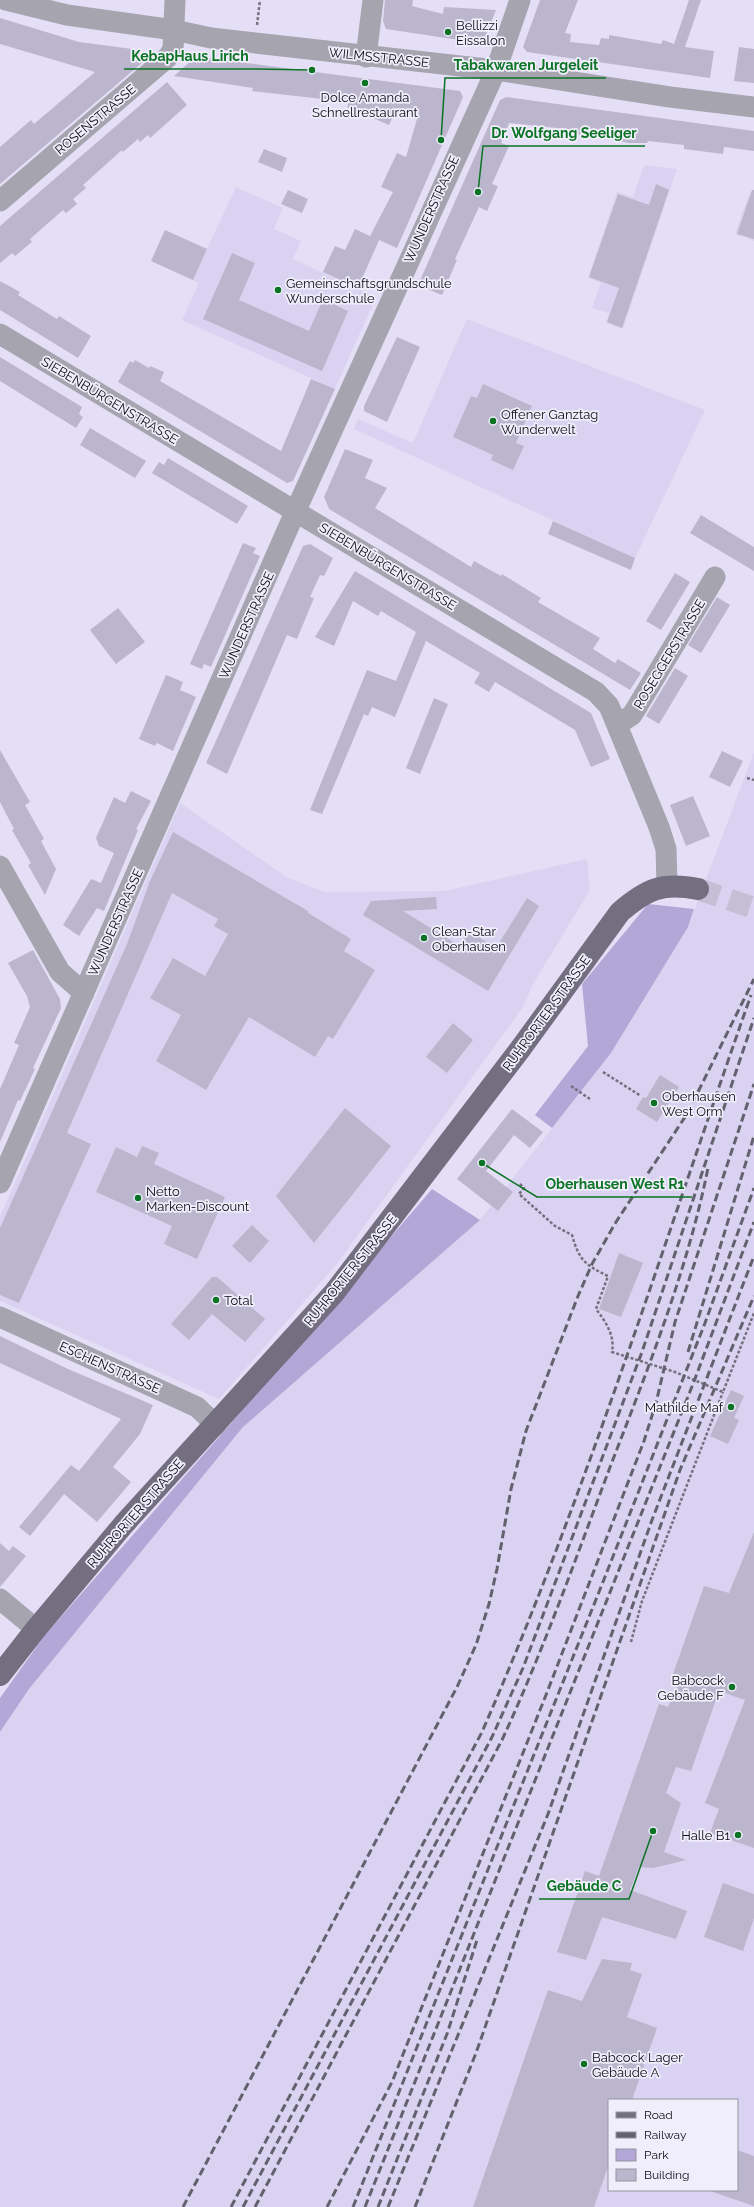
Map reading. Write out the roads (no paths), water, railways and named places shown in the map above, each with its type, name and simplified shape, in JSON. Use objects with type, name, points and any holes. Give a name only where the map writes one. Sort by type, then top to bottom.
[{"type":"main road","name":"RUHRORTER STRASSE","points":[[0,1675],[36,1629],[129,1518],[334,1293],[548,1013],[612,921],[635,898],[651,889],[667,886],[698,888]]},
{"type":"street","name":"WILMSSTRASSE","points":[[6,0],[67,15],[174,30],[191,35],[496,70],[670,98],[754,107]]},
{"type":"street","name":"ROSENSTRASSE","points":[[0,200],[168,57],[173,48],[175,0]]},
{"type":"street","points":[[366,56],[373,0]]},
{"type":"street","name":"WUNDERSTRASSE","points":[[0,1183],[296,510],[496,70],[520,0]]},
{"type":"street","name":"SIEBENBÜRGENSTRASSE","points":[[0,334],[296,510],[596,692],[609,706],[664,842],[666,849],[667,886]]},
{"type":"street","name":"ROSEGGERSTRASSE","points":[[617,725],[632,715],[715,577]]},
{"type":"street","points":[[0,866],[60,972],[84,993]]},
{"type":"street","name":"ESCHENSTRASSE","points":[[0,1317],[197,1407],[216,1424]]},
{"type":"street","points":[[0,1599],[36,1629]]},
{"type":"tunnel","points":[[698,889],[754,908]]},
{"type":"railway","points":[[183,2207],[457,1687],[476,1645],[489,1604],[497,1569],[511,1489],[526,1431],[578,1296],[592,1264],[616,1222],[687,1114],[754,979]]},
{"type":"railway","points":[[231,2207],[482,1732],[520,1642],[590,1458],[751,995]]},
{"type":"railway","points":[[243,2207],[492,1737],[523,1668],[642,1352],[754,1018]]},
{"type":"railway","points":[[327,2207],[392,2082],[546,1695],[644,1441],[656,1403],[675,1322],[754,1084]]},
{"type":"railway","points":[[688,1352],[754,1136]]},
{"type":"railway","points":[[255,2207],[502,1740],[517,1706],[560,1602],[640,1390],[679,1280],[700,1205],[708,1168]]},
{"type":"railway","points":[[353,2207],[705,1323],[754,1188]]},
{"type":"railway","points":[[365,2207],[693,1384],[754,1222]]},
{"type":"railway","points":[[388,2207],[548,1814],[652,1520],[754,1256]]},
{"type":"railway","points":[[415,2207],[476,2053],[680,1470],[754,1296]]},
{"type":"railway","points":[[378,2207],[447,2034],[477,1940]]},
{"type":"place","name":"Bellizzi Eissalon","points":[[448,32]]},
{"type":"place","name":"KebapHaus Lirich","points":[[312,70]]},
{"type":"place","name":"Dolce Amanda Schnellrestaurant","points":[[365,83]]},
{"type":"place","name":"Tabakwaren Jurgeleit","points":[[441,140]]},
{"type":"place","name":"Dr. Wolfgang Seeliger","points":[[478,192]]},
{"type":"place","name":"Gemeinschaftsgrundschule Wunderschule","points":[[278,290]]},
{"type":"place","name":"Offener Ganztag Wunderwelt","points":[[493,421]]},
{"type":"place","name":"Clean-Star Oberhausen","points":[[424,938]]},
{"type":"place","name":"Oberhausen West Orm","points":[[654,1103]]},
{"type":"place","name":"Oberhausen West R1","points":[[482,1163]]},
{"type":"place","name":"Netto Marken-Discount","points":[[138,1198]]},
{"type":"place","name":"Total","points":[[216,1300]]},
{"type":"place","name":"Mathilde Maf","points":[[731,1407]]},
{"type":"place","name":"Babcock Gebäude F","points":[[732,1687]]},
{"type":"place","name":"Gebäude C","points":[[653,1831]]},
{"type":"place","name":"Halle B1","points":[[738,1835]]},
{"type":"place","name":"Babcock Lager Gebäude A","points":[[584,2064]]}]
